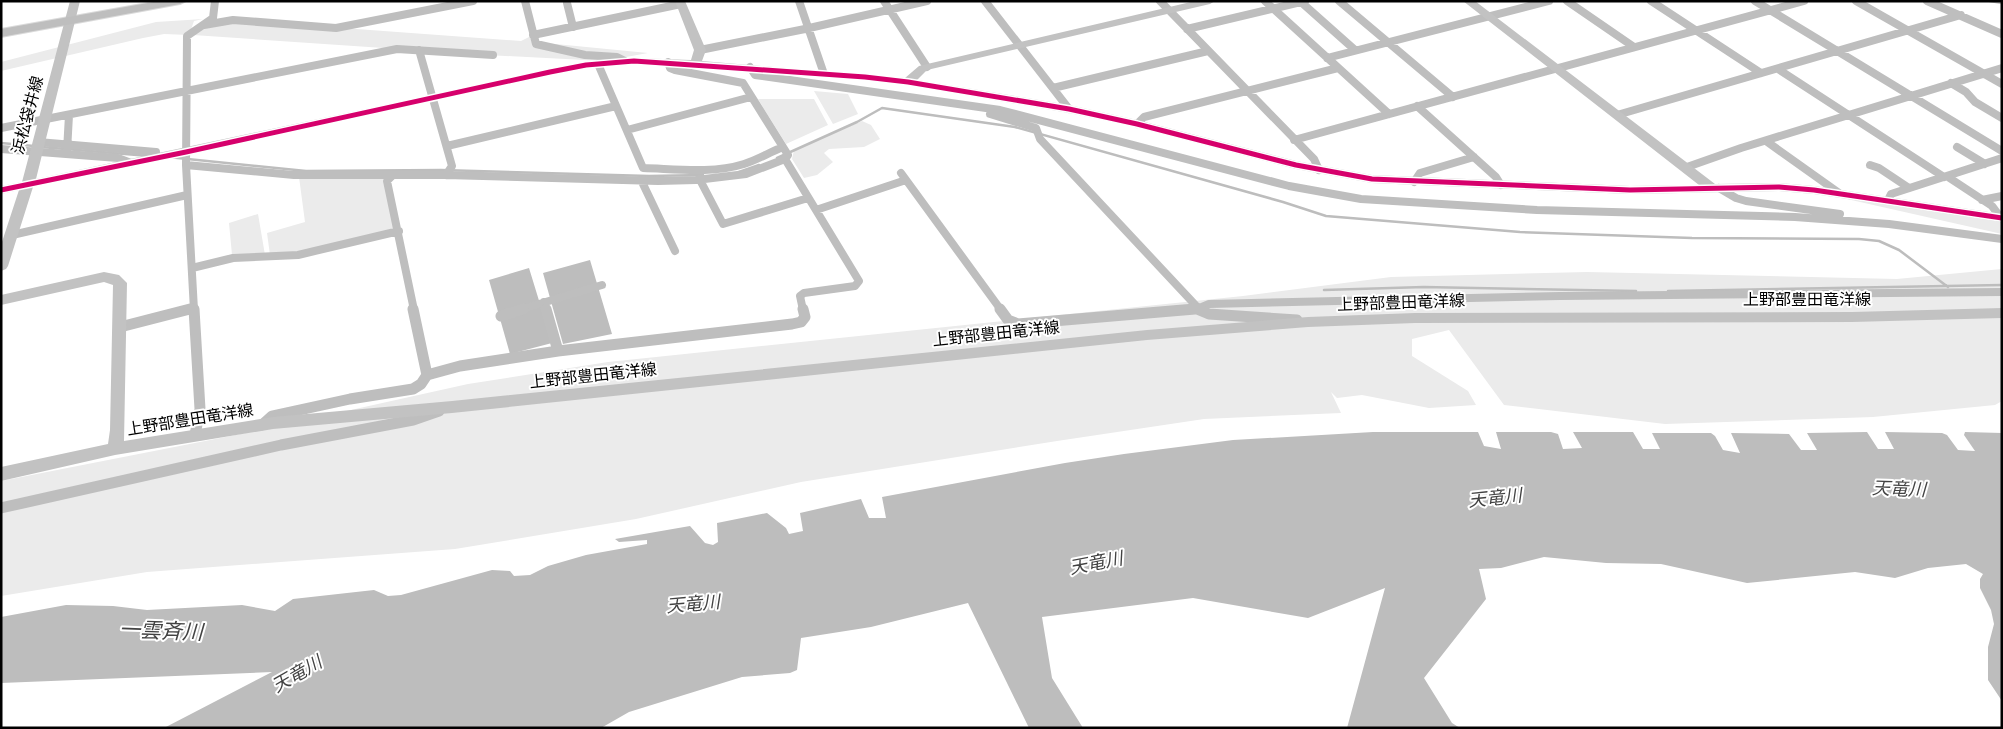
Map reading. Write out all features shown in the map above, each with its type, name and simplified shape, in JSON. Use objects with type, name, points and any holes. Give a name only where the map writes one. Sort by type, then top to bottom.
[{"type":"main road","points":[[1,33],[180,1]]},
{"type":"street","name":"浜松袋井線","points":[[1,266],[28,184],[75,1]]},
{"type":"street","points":[[195,435],[200,409],[186,158],[188,36],[213,18],[215,1]]},
{"type":"street","points":[[203,25],[233,20],[336,28],[473,1]]},
{"type":"street","points":[[525,1],[536,44],[585,55],[618,56],[625,61]]},
{"type":"street","points":[[800,1],[824,74]]},
{"type":"street","points":[[884,1],[927,68]]},
{"type":"street","points":[[700,50],[927,1]]},
{"type":"street","points":[[985,1],[1069,109]]},
{"type":"street","points":[[1160,1],[1314,160],[1320,170]]},
{"type":"street","points":[[908,82],[923,68],[1210,1]]},
{"type":"street","points":[[1265,1],[1388,114]]},
{"type":"street","points":[[1339,1],[1453,97]]},
{"type":"street","points":[[1468,1],[1716,188],[1746,201],[1809,208],[1868,222]]},
{"type":"street","points":[[1327,58],[1547,1]]},
{"type":"street","points":[[1568,1],[1634,48]]},
{"type":"street","points":[[1651,1],[1761,74]]},
{"type":"street","points":[[1755,1],[2002,151]]},
{"type":"street","points":[[1294,140],[1804,1]]},
{"type":"street","points":[[1856,1],[2002,84]]},
{"type":"street","points":[[1927,1],[2002,34]]},
{"type":"street","points":[[1187,29],[1303,2],[1355,50]]},
{"type":"street","points":[[567,3],[573,27]]},
{"type":"street","points":[[533,35],[680,3],[700,50],[695,64]]},
{"type":"street","points":[[1617,115],[1961,15]]},
{"type":"street","points":[[1,128],[397,49],[493,56]]},
{"type":"street","points":[[419,50],[452,166],[446,175]]},
{"type":"street","points":[[1053,88],[1208,51]]},
{"type":"street","points":[[186,158],[432,97],[598,64],[625,61],[668,62],[908,82],[1069,109],[1320,170],[1372,179],[1630,190],[1779,187],[1840,193],[2001,218]]},
{"type":"street","points":[[1,190],[155,158],[186,158],[294,175],[446,175],[644,180],[700,180],[746,174],[785,159],[788,155],[743,83],[675,70],[670,68],[668,62]]},
{"type":"street","points":[[598,64],[643,168],[685,170],[726,167],[744,164],[783,146]]},
{"type":"street","points":[[750,68],[755,75],[966,104],[1056,124],[1289,186],[1361,200],[1537,210],[1795,217],[1868,222],[2002,239]]},
{"type":"street","points":[[1136,124],[1144,117],[1338,68]]},
{"type":"street","points":[[1687,167],[2002,68]]},
{"type":"street","points":[[1778,69],[1992,206],[2001,218]]},
{"type":"street","points":[[1951,83],[1966,92],[1974,102],[2002,118]]},
{"type":"street","points":[[627,130],[752,97]]},
{"type":"street","points":[[966,104],[995,116],[1036,128],[1040,139],[1197,309],[1209,314],[1292,319],[1308,322]]},
{"type":"street","points":[[447,146],[616,106]]},
{"type":"street","points":[[1417,106],[1496,177],[1501,186]]},
{"type":"street","points":[[66,154],[69,115]]},
{"type":"street","points":[[1766,141],[1840,193]]},
{"type":"street","points":[[1,149],[67,144],[156,152],[155,158]]},
{"type":"street","points":[[36,147],[66,154],[118,158],[131,163]]},
{"type":"street","points":[[1957,147],[1985,164]]},
{"type":"street","points":[[1414,182],[1420,173],[1474,157]]},
{"type":"street","points":[[1888,200],[1891,194],[2002,158]]},
{"type":"street","points":[[262,425],[272,416],[350,399],[413,389],[421,384],[427,375],[460,366],[558,351],[801,322],[805,317],[800,296],[804,293],[855,286],[859,281],[785,159]]},
{"type":"street","points":[[1870,164],[1909,188]]},
{"type":"street","points":[[393,175],[387,181],[399,231],[427,375]]},
{"type":"street","points":[[816,210],[903,176],[1008,320],[1018,324],[1197,309],[1209,304],[1550,296],[2002,292]]},
{"type":"street","points":[[644,180],[643,184],[675,251]]},
{"type":"street","points":[[700,180],[723,224],[808,198]]},
{"type":"street","points":[[12,235],[188,195]]},
{"type":"street","points":[[1982,200],[2002,196]]},
{"type":"street","points":[[192,268],[233,258],[298,255],[399,231]]},
{"type":"street","points":[[1,300],[104,276],[114,278],[120,283],[118,430],[115,449]]},
{"type":"street","points":[[502,316],[602,285]]},
{"type":"street","points":[[544,302],[558,351]]},
{"type":"street","points":[[120,327],[194,308]]},
{"type":"street","name":"上野部豊田竜洋線","points":[[1,474],[115,449],[262,425],[1147,335],[1308,322],[1415,318],[1852,317],[2002,312]]},
{"type":"street","points":[[1,508],[281,445],[413,420],[452,407]]},
{"type":"shaded area","points":[[203,19],[194,21],[189,35],[164,34],[143,38],[1,71],[1,62],[156,22]]},
{"type":"shaded area","points":[[219,19],[521,41],[533,35],[535,42],[648,53],[604,61],[193,35]]},
{"type":"shaded area","points":[[814,91],[848,94],[858,114],[833,124]]},
{"type":"shaded area","points":[[758,99],[814,99],[828,125],[786,144]]},
{"type":"shaded area","points":[[862,121],[871,125],[880,139],[864,147],[829,149],[824,153],[833,162],[817,175],[804,178],[792,159],[794,150]]},
{"type":"shaded area","points":[[299,177],[383,178],[394,229],[299,253],[270,255],[267,233],[305,222]]},
{"type":"shaded area","points":[[1829,195],[2002,217],[2002,234]]},
{"type":"shaded area","points":[[258,214],[265,255],[232,255],[229,223]]},
{"type":"shaded area","points":[[2002,269],[2002,401],[1995,405],[1873,417],[1665,424],[1504,405],[1449,330],[1412,339],[1412,356],[1468,391],[1476,405],[1429,408],[1362,395],[1337,398],[1331,392],[1341,413],[1204,419],[1057,441],[801,482],[636,519],[455,549],[147,572],[1,596],[1,481],[256,431],[468,384],[608,362],[1243,296],[1391,277],[1587,272],[1897,279]]},
{"type":"water","points":[[590,260],[612,334],[563,344],[543,273]]},
{"type":"water","points":[[529,268],[552,343],[510,354],[489,280]]},
{"type":"water","points":[[1373,432],[1478,432],[1484,446],[1501,449],[1496,432],[1551,432],[1558,434],[1563,449],[1582,448],[1573,432],[1633,432],[1643,449],[1660,449],[1652,433],[1711,433],[1715,436],[1723,450],[1740,453],[1731,433],[1789,434],[1801,450],[1817,450],[1807,433],[1867,432],[1878,449],[1894,449],[1885,432],[1942,433],[1947,435],[1958,450],[1975,451],[1964,435],[1965,432],[2002,433],[2002,701],[1988,680],[1988,647],[1994,624],[1991,610],[1980,588],[1980,579],[1983,574],[1966,564],[1928,568],[1895,578],[1855,572],[1747,583],[1661,564],[1606,563],[1544,557],[1501,568],[1479,569],[1486,599],[1424,678],[1452,723],[1460,728],[1347,728],[1385,588],[1308,618],[1193,598],[1042,617],[1052,678],[1083,728],[1029,728],[968,603],[871,627],[801,638],[797,670],[790,673],[742,677],[629,712],[601,728],[164,728],[272,672],[1,683],[1,617],[66,605],[113,606],[147,610],[242,605],[275,611],[293,599],[374,590],[388,596],[401,595],[492,570],[510,571],[514,576],[530,575],[548,566],[586,555],[647,544],[647,540],[619,542],[615,539],[690,526],[705,543],[713,545],[718,542],[717,523],[767,513],[786,528],[789,534],[803,531],[800,513],[861,499],[869,518],[886,518],[882,497],[1065,463],[1233,440]]},
{"type":"waterway","points":[[1990,1],[2002,3]]},
{"type":"waterway","points":[[777,158],[857,122],[882,108],[1015,127],[1283,202],[1326,216],[1520,232],[1692,238],[1859,239],[1879,241],[1899,250],[1947,286]]},
{"type":"waterway","points":[[1,143],[34,146]]},
{"type":"waterway","points":[[41,147],[149,156]]},
{"type":"waterway","points":[[168,157],[306,171],[441,170],[649,176],[703,175]]},
{"type":"waterway","points":[[739,172],[759,165]]},
{"type":"waterway","points":[[1947,286],[2002,285]]},
{"type":"waterway","points":[[1668,291],[1947,286]]},
{"type":"waterway","points":[[1324,290],[1424,287],[1636,291]]},
{"type":"cycle path","points":[[1,190],[186,152],[550,72],[586,65],[634,61],[865,77],[908,82],[1069,109],[1137,124],[1296,165],[1372,179],[1630,190],[1779,187],[1814,190],[2002,218]]},
{"type":"water label","name":"天竜川","points":[[1899,489]]},
{"type":"water label","name":"天竜川","points":[[1495,498]]},
{"type":"water label","name":"天竜川","points":[[1096,563]]},
{"type":"water label","name":"天竜川","points":[[693,604]]},
{"type":"water label","name":"一雲斉川","points":[[161,631]]},
{"type":"water label","name":"天竜川","points":[[297,674]]}]
